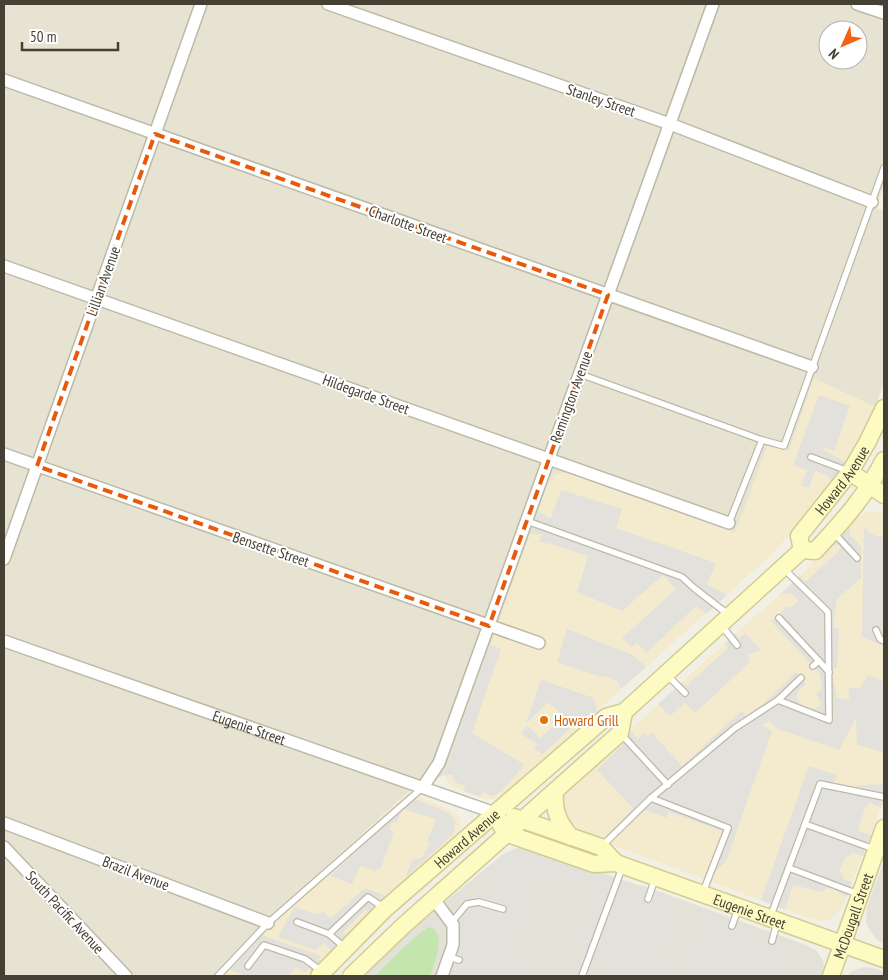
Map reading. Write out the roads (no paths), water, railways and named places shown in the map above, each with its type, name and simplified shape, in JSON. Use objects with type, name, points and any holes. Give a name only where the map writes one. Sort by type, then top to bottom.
[{"type":"main road","name":"Howard Avenue","points":[[802,550],[799,536],[850,472],[884,408]]},
{"type":"main road","name":"Howard Avenue","points":[[802,550],[815,552],[870,486],[884,460]]},
{"type":"main road","points":[[850,472],[884,495]]},
{"type":"main road","name":"Howard Avenue","points":[[321,974],[385,909],[606,717],[624,712],[802,550]]},
{"type":"main road","points":[[620,733],[624,712]]},
{"type":"main road","name":"Howard Avenue","points":[[350,976],[505,833],[620,733]]},
{"type":"main road","points":[[555,791],[554,803],[559,822],[571,837]]},
{"type":"main road","points":[[495,813],[505,833]]},
{"type":"main road","name":"Eugenie Street","points":[[495,813],[522,819],[601,847],[619,864]]},
{"type":"main road","name":"McDougall Street","points":[[831,976],[884,828]]},
{"type":"main road","name":"Eugenie Street","points":[[505,833],[594,864],[619,864],[884,959]]},
{"type":"street","name":"Lillian Avenue","points":[[5,551],[201,4]]},
{"type":"street","name":"Stanley Street","points":[[328,4],[670,124],[872,202]]},
{"type":"street","name":"Remington Avenue","points":[[423,787],[439,763],[713,4]]},
{"type":"street","points":[[857,4],[884,13]]},
{"type":"street","name":"Charlotte Street","points":[[4,80],[812,367]]},
{"type":"street","name":"Hildegarde Street","points":[[4,266],[729,523]]},
{"type":"street","name":"Bensette Street","points":[[4,454],[539,643]]},
{"type":"street","name":"Eugenie Street","points":[[4,640],[495,813]]},
{"type":"street","name":"Brazil Avenue","points":[[4,823],[268,923]]},
{"type":"street","name":"South Pacific Avenue","points":[[4,847],[126,976]]},
{"type":"street","points":[[433,898],[453,925],[454,958],[442,976]]},
{"type":"lane","points":[[580,374],[762,440],[784,446],[882,179],[884,168]]},
{"type":"lane","points":[[729,523],[762,440]]},
{"type":"lane","points":[[811,457],[850,472]]},
{"type":"lane","points":[[527,521],[682,577],[725,620],[737,645]]},
{"type":"lane","points":[[833,532],[857,558]]},
{"type":"lane","points":[[778,700],[829,720],[828,612],[782,568]]},
{"type":"lane","points":[[779,618],[829,672]]},
{"type":"lane","points":[[876,630],[880,639],[884,641]]},
{"type":"lane","points":[[813,666],[819,661]]},
{"type":"lane","points":[[666,674],[685,694]]},
{"type":"lane","points":[[601,847],[652,798],[735,728],[778,700],[801,678]]},
{"type":"lane","points":[[620,733],[668,785]]},
{"type":"lane","points":[[772,941],[773,919],[789,868],[820,784],[884,797]]},
{"type":"lane","points":[[218,976],[268,923],[423,787]]},
{"type":"lane","points":[[652,798],[728,828],[702,894]]},
{"type":"lane","points":[[805,824],[876,850]]},
{"type":"lane","points":[[582,976],[619,864]]},
{"type":"lane","points":[[789,868],[860,895]]},
{"type":"lane","points":[[648,899],[656,877]]},
{"type":"lane","points":[[329,934],[368,897],[385,909]]},
{"type":"lane","points":[[451,923],[467,904],[479,902],[503,909]]},
{"type":"lane","points":[[732,926],[739,907]]},
{"type":"lane","points":[[297,922],[329,934],[345,949]]},
{"type":"lane","points":[[248,966],[264,945],[305,959],[321,974]]},
{"type":"place","name":"Howard Grill","points":[[544,720]]}]
